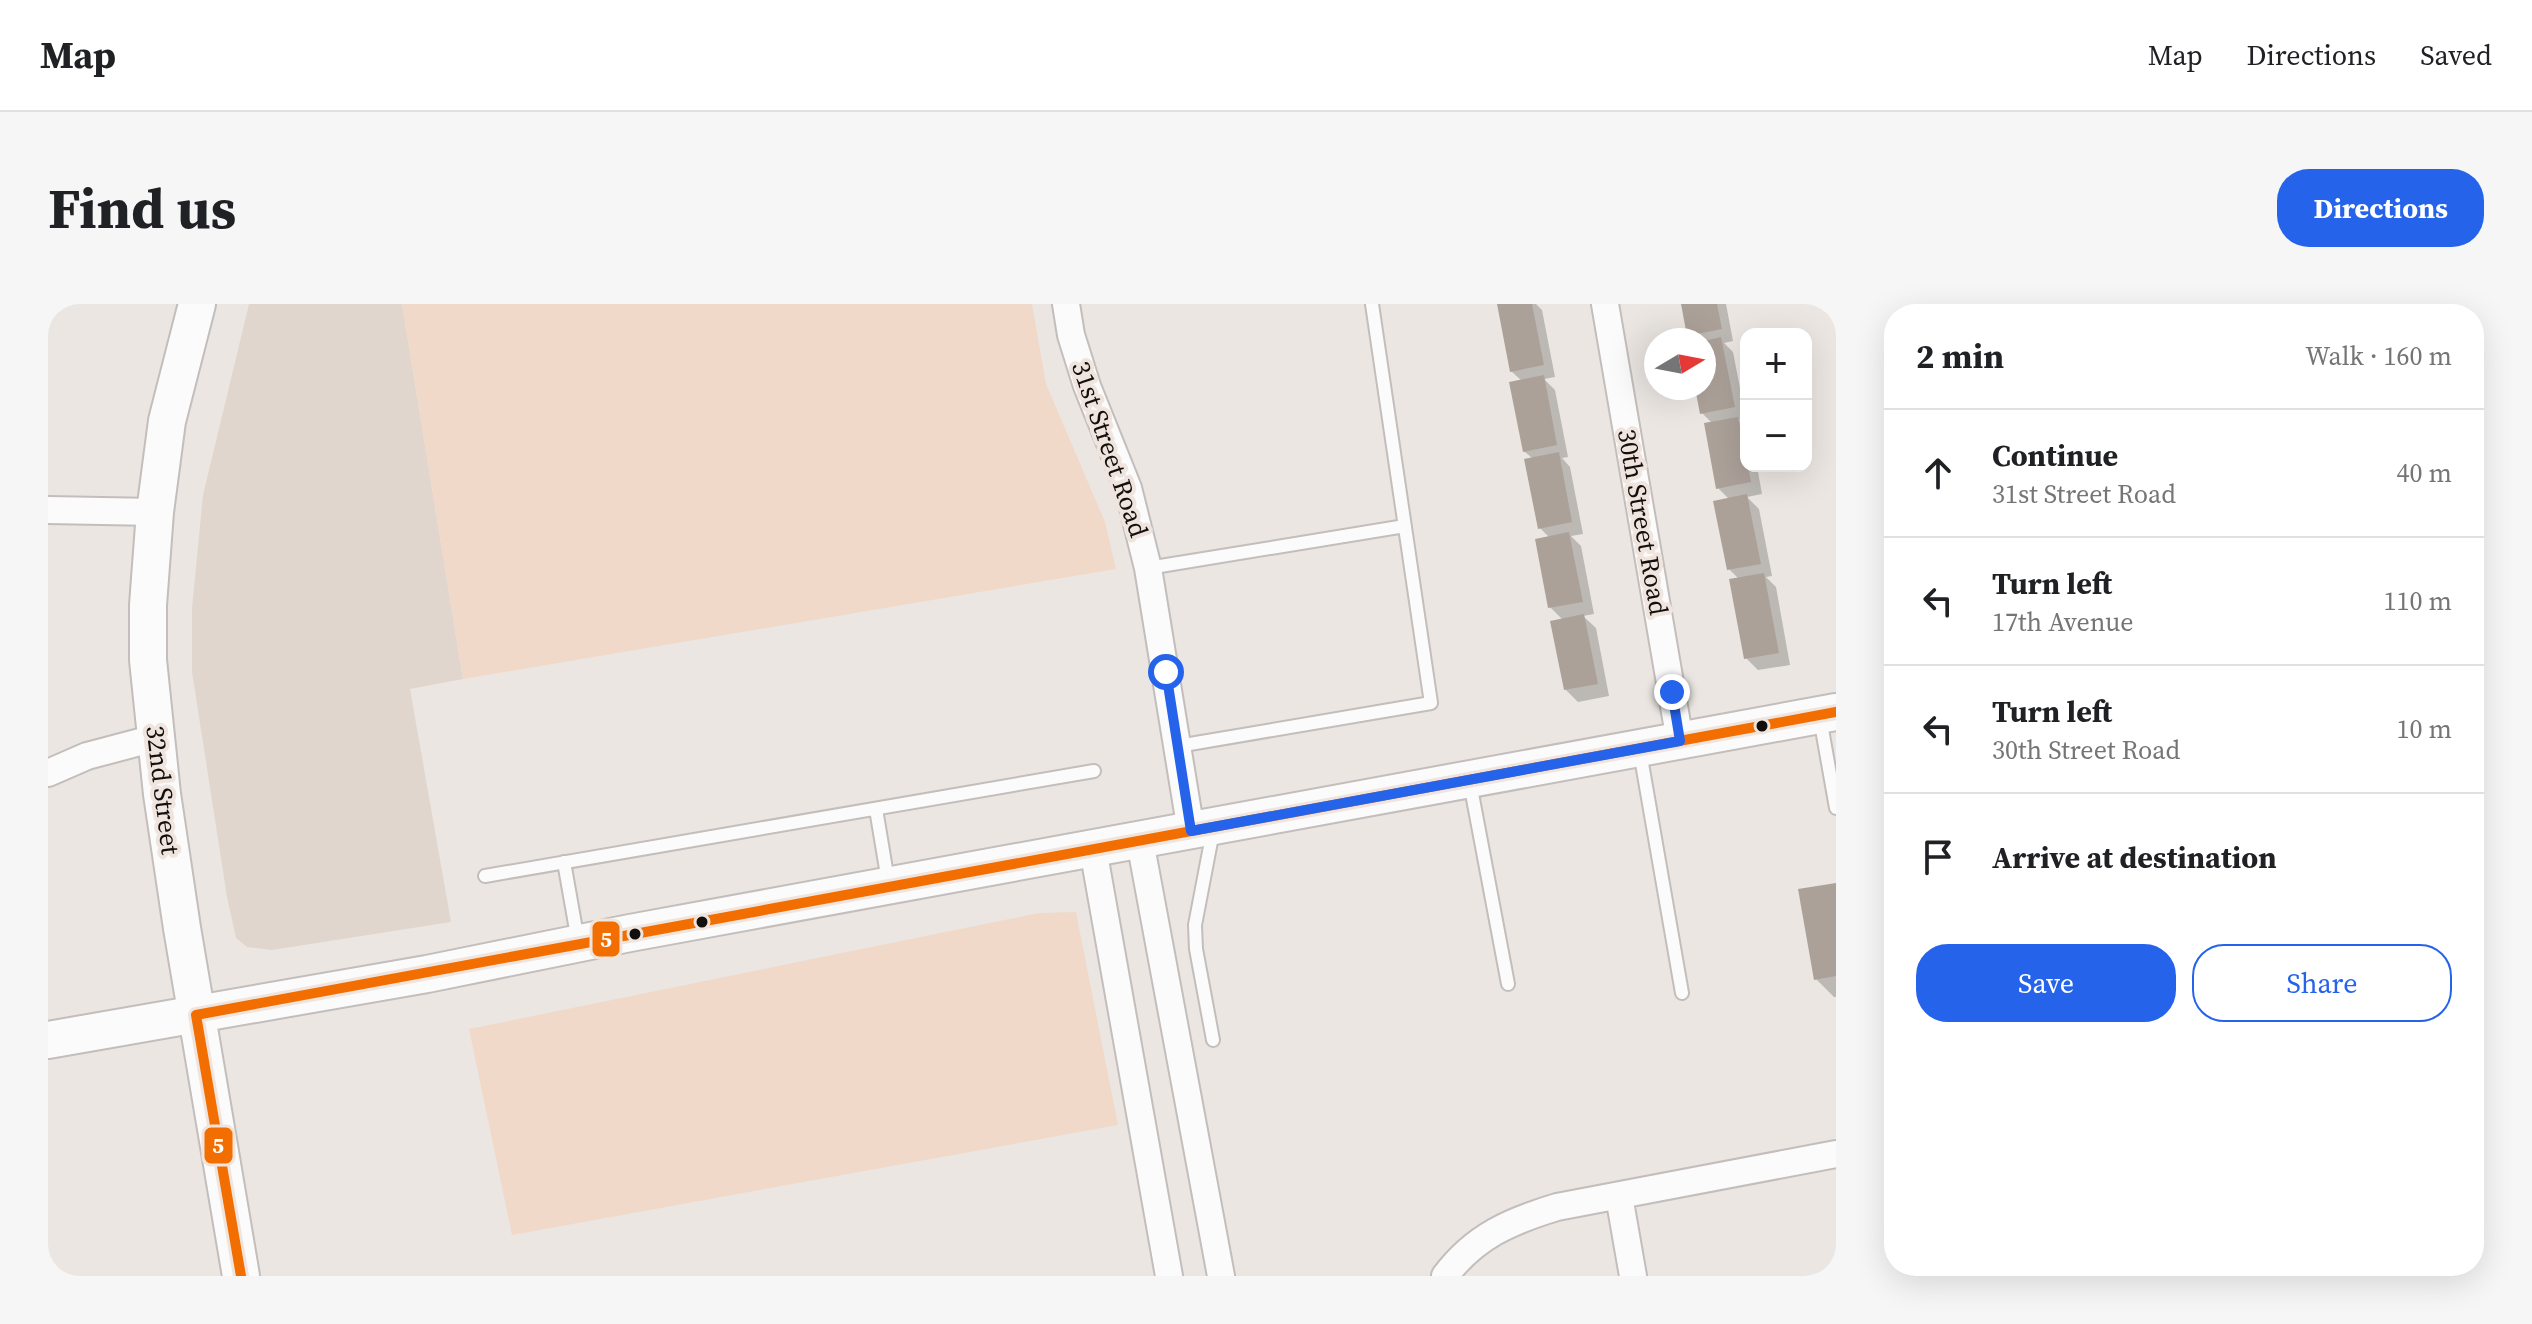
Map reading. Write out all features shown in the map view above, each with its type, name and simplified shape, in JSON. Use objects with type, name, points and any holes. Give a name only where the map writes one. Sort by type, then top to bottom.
[{"type":"main road","name":"32nd Street","points":[[197,304],[167,421],[155,512],[148,660],[155,738],[196,1015],[241,1276]]},
{"type":"main road","points":[[48,1040],[427,974],[889,885],[1828,713]]},
{"type":"street","name":"31st Street Road","points":[[1066,304],[1071,335],[1083,373],[1128,488],[1148,568],[1178,746],[1202,829]]},
{"type":"street","name":"30th Street Road","points":[[1605,304],[1680,741]]},
{"type":"street","points":[[48,510],[155,512]]},
{"type":"street","points":[[48,773],[87,756],[155,738]]},
{"type":"street","points":[[1140,841],[1221,1276]]},
{"type":"street","points":[[1093,849],[1169,1276]]},
{"type":"street","points":[[1445,1276],[1457,1259],[1495,1229],[1557,1207],[1836,1154]]},
{"type":"street","points":[[1619,1196],[1633,1276]]},
{"type":"lane","points":[[1178,746],[1431,703],[1372,304]]},
{"type":"lane","points":[[1148,568],[1405,526]]},
{"type":"lane","points":[[1828,713],[1836,808]]},
{"type":"lane","points":[[1640,748],[1682,993]]},
{"type":"lane","points":[[485,876],[1094,771]]},
{"type":"lane","points":[[1469,780],[1508,984]]},
{"type":"lane","points":[[876,809],[889,885]]},
{"type":"lane","points":[[1202,829],[1196,949],[1213,1040]]},
{"type":"lane","points":[[564,862],[578,943]]},
{"type":"shaded area","points":[[249,304],[402,304],[463,679],[410,689],[451,922],[272,950],[247,947],[236,938],[192,672],[192,608],[203,495]]},
{"type":"shaded area","points":[[402,304],[1032,304],[1046,384],[1105,522],[1116,569],[463,679]]},
{"type":"shaded area","points":[[1076,912],[1118,1125],[512,1235],[469,1029],[1039,913]]},
{"type":"building","points":[[1497,304],[1532,304],[1544,365],[1510,372]]},
{"type":"building","points":[[1681,304],[1717,304],[1722,329],[1686,328]]},
{"type":"building","points":[[1721,337],[1735,407],[1700,414],[1697,400],[1716,400],[1716,338]]},
{"type":"building","points":[[1544,375],[1557,445],[1523,452],[1509,382]]},
{"type":"building","points":[[1738,417],[1740,472],[1749,472],[1751,482],[1716,489],[1704,423]]},
{"type":"building","points":[[1559,452],[1572,522],[1538,529],[1524,459]]},
{"type":"building","points":[[1747,494],[1761,564],[1727,570],[1713,501]]},
{"type":"building","points":[[1569,532],[1583,602],[1548,608],[1535,539]]},
{"type":"building","points":[[1764,573],[1779,653],[1744,659],[1729,579]]},
{"type":"building","points":[[1584,614],[1598,684],[1564,690],[1550,621]]},
{"type":"building","points":[[1836,883],[1836,976],[1814,980],[1798,889]]},
{"type":"transit line","name":"5","points":[[196,1015],[1836,712]]},
{"type":"transit line","name":"5","points":[[196,1015],[241,1276]]},
{"type":"route","points":[[1166,672],[1191,831],[1680,741],[1672,692]]}]
